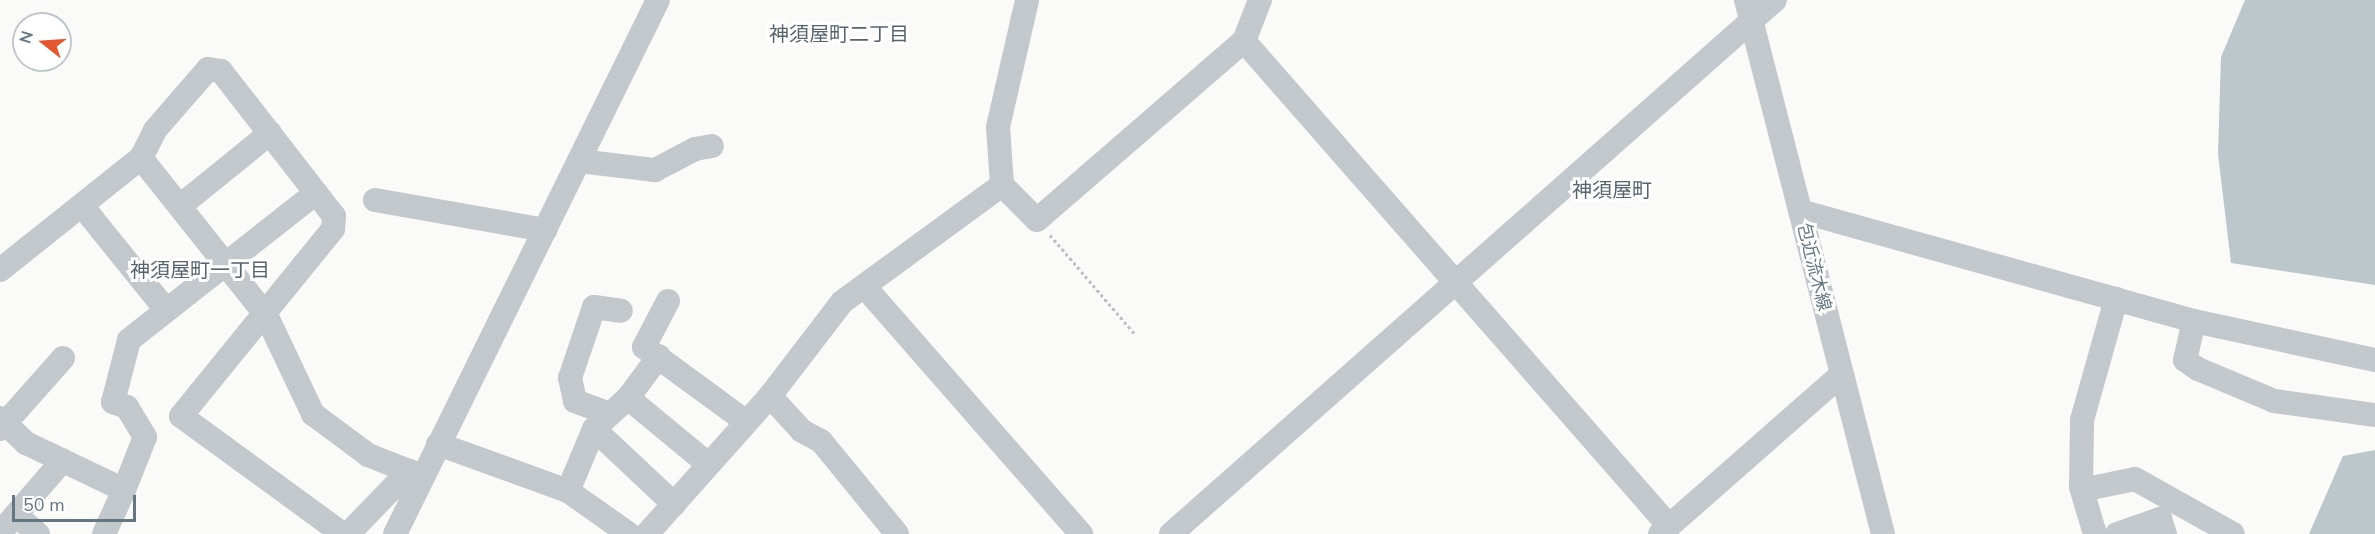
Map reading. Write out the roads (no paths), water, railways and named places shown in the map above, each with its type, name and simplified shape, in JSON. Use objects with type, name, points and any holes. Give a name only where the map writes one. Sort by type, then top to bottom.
[{"type":"street","points":[[348,534],[415,474],[438,444],[658,0]]},
{"type":"street","points":[[1027,0],[998,127],[1002,185],[1037,220],[1244,41],[1260,0]]},
{"type":"street","points":[[1171,534],[1454,285],[1749,10],[1775,0]]},
{"type":"street","name":"包近流木線","points":[[1749,10],[1883,534]]},
{"type":"street","points":[[1244,41],[1664,530],[1842,374]]},
{"type":"street","points":[[0,270],[141,158],[154,130],[207,69],[220,71],[334,216],[333,229],[266,315],[181,416],[343,534]]},
{"type":"street","points":[[180,206],[270,134]]},
{"type":"street","points":[[579,161],[655,170],[695,148],[712,146]]},
{"type":"street","points":[[141,158],[266,315],[312,414],[368,455],[415,474]]},
{"type":"street","points":[[647,534],[745,421],[770,396],[842,302],[1002,185]]},
{"type":"street","points":[[104,534],[145,437],[128,407],[113,402],[129,340],[316,192]]},
{"type":"street","points":[[375,200],[545,230]]},
{"type":"street","points":[[82,207],[166,310]]},
{"type":"street","points":[[1800,211],[2194,321],[2375,360]]},
{"type":"street","points":[[864,285],[1081,534]]},
{"type":"street","points":[[2095,534],[2082,490],[2082,420],[2116,299]]},
{"type":"street","points":[[668,301],[645,347],[745,421]]},
{"type":"street","points":[[621,311],[594,307],[570,378],[575,401],[602,422],[674,504]]},
{"type":"street","points":[[2194,321],[2185,360],[2198,369],[2274,401],[2375,415]]},
{"type":"street","points":[[568,491],[602,422],[628,398],[658,356]]},
{"type":"street","points":[[63,358],[2,423],[26,443],[124,490]]},
{"type":"street","points":[[770,396],[802,431],[822,441],[897,534]]},
{"type":"street","points":[[628,398],[708,464]]},
{"type":"street","points":[[438,444],[568,491],[629,534]]},
{"type":"street","points":[[0,533],[63,460]]},
{"type":"street","points":[[395,534],[415,474]]},
{"type":"street","points":[[2082,490],[2135,479],[2233,534]]},
{"type":"street","points":[[16,515],[38,534]]},
{"type":"street","points":[[2117,534],[2160,519],[2165,534]]},
{"type":"district","name":"神須屋町二丁目","points":[[839,34]]},
{"type":"district","name":"神須屋町","points":[[1612,190]]},
{"type":"district","name":"神須屋町一丁目","points":[[200,270]]}]
